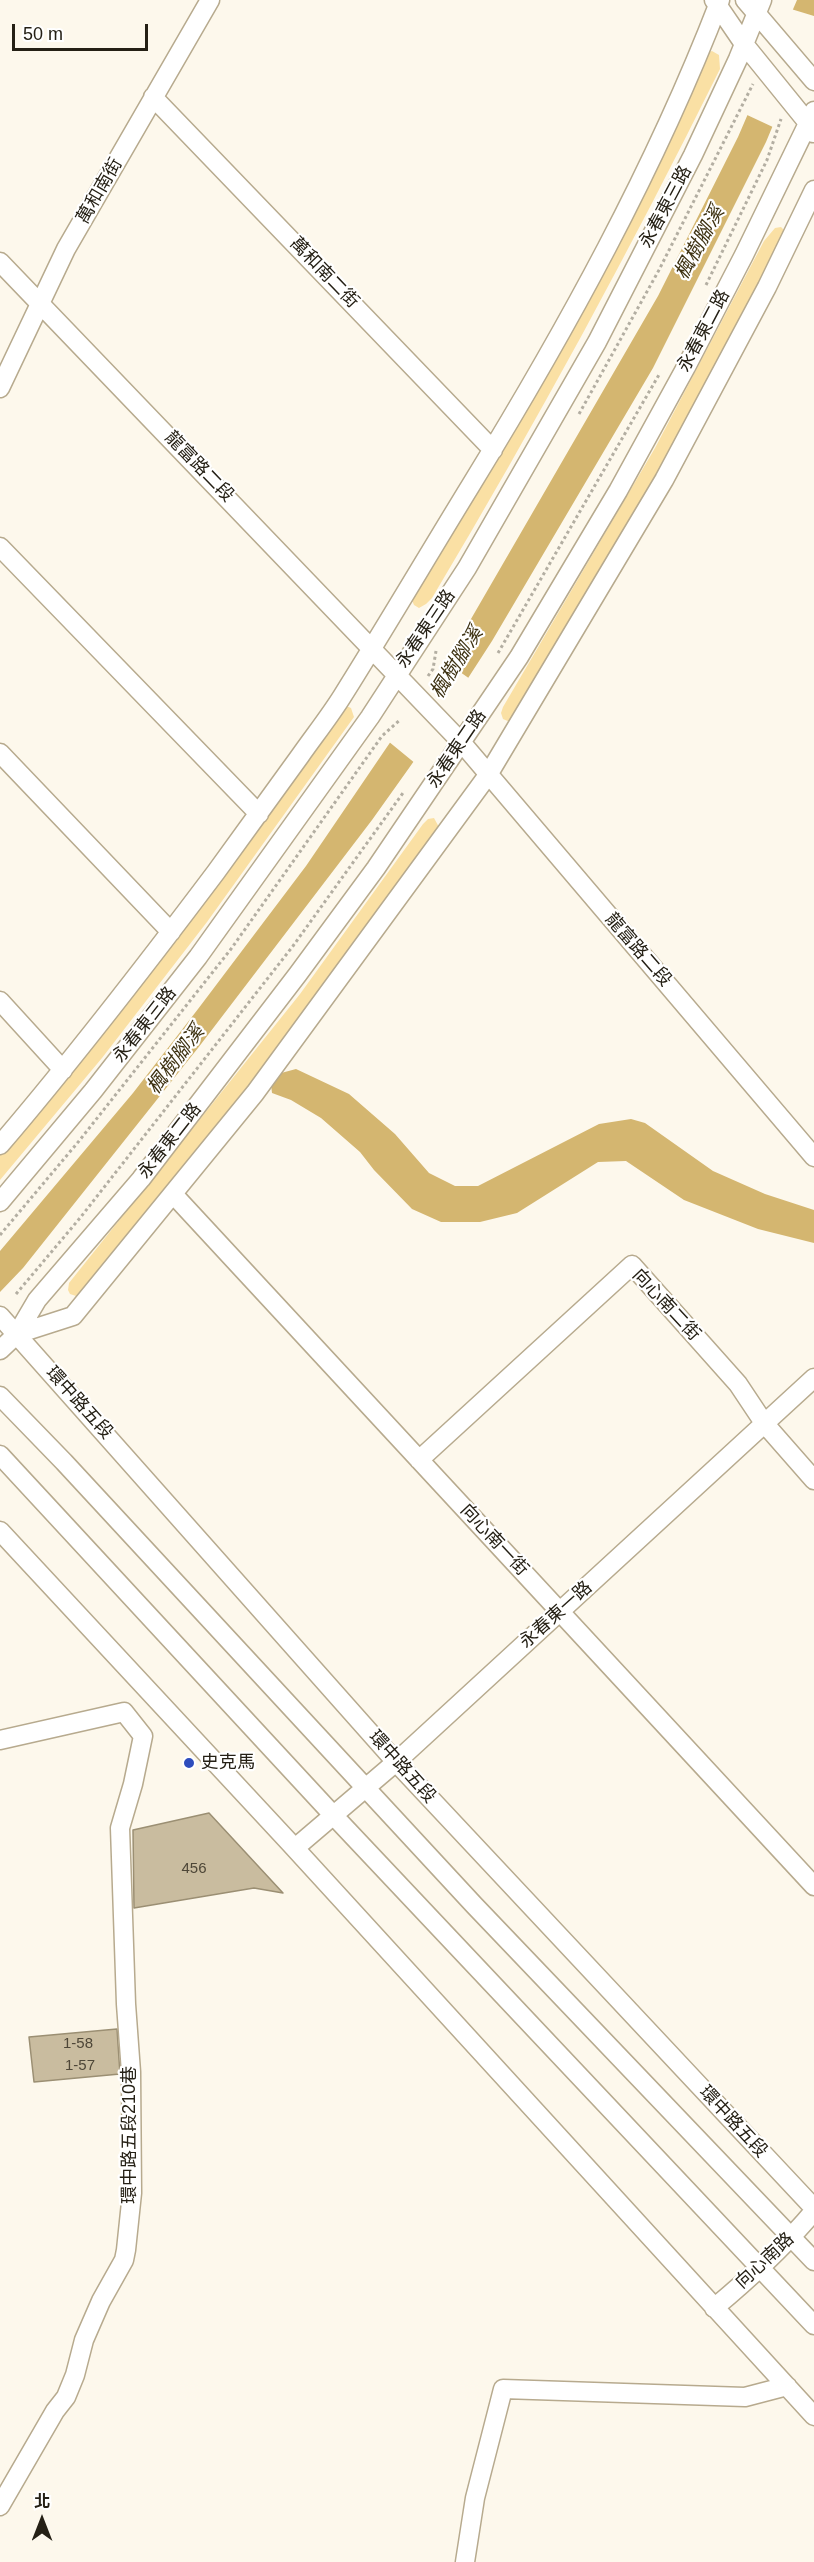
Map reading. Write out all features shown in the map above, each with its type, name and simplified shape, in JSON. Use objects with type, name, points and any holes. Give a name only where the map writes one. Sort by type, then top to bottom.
[{"type":"street","name":"萬和南街","points":[[0,387],[66,249],[210,0]]},
{"type":"street","points":[[718,2],[788,112],[812,123]]},
{"type":"street","name":"永春東三路","points":[[0,1145],[63,1070],[171,932],[259,814],[342,697],[402,602],[493,450],[596,267],[650,164],[700,55],[718,2]]},
{"type":"street","points":[[758,10],[811,79]]},
{"type":"street","name":"永春東三路","points":[[0,1202],[93,1091],[198,957],[370,717],[467,568],[597,342],[749,51],[758,10]]},
{"type":"street","name":"萬和南二街","points":[[153,98],[493,450]]},
{"type":"street","name":"永春東二路","points":[[0,1350],[9,1325],[37,1300],[141,1179],[298,974],[376,868],[519,657],[618,491],[723,296],[812,123]]},
{"type":"street","name":"永春東二路","points":[[9,1325],[73,1316],[255,1093],[488,775],[664,480],[767,287],[814,190]]},
{"type":"street","name":"龍富路二段","points":[[0,262],[462,742],[814,1157]]},
{"type":"street","points":[[0,547],[259,814]]},
{"type":"street","points":[[0,753],[171,932]]},
{"type":"street","points":[[0,1001],[63,1070]]},
{"type":"street","name":"向心南一街","points":[[174,1194],[814,1887]]},
{"type":"street","name":"向心南二街","points":[[419,1460],[633,1265],[738,1384],[764,1423],[814,1480]]},
{"type":"street","name":"環中路五段","points":[[9,1325],[396,1762],[814,2209]]},
{"type":"street","name":"永春東一路","points":[[294,1848],[396,1762],[814,1378]]},
{"type":"street","name":"環中路五段","points":[[0,1396],[64,1462],[474,1905],[814,2261]]},
{"type":"street","points":[[0,1455],[334,1816],[814,2325]]},
{"type":"street","points":[[0,1532],[294,1848],[814,2416]]},
{"type":"street","name":"環中路五段210巷","points":[[0,1740],[124,1712],[143,1736],[133,1784],[120,1828],[126,2004],[131,2072],[132,2193],[126,2250],[124,2260],[101,2301],[84,2340],[75,2375],[66,2397],[55,2411],[0,2506]]},
{"type":"street","name":"向心南路","points":[[714,2308],[792,2238],[814,2209]]},
{"type":"street","points":[[465,2562],[475,2498],[503,2389],[745,2397],[787,2386]]},
{"type":"path","points":[[702,294],[788,112]]},
{"type":"path","points":[[494,659],[661,372]]},
{"type":"path","points":[[428,676],[433,669],[436,651]]},
{"type":"path","points":[[16,1294],[80,1218],[293,946],[409,785]]},
{"type":"shaded area","points":[[712,51],[719,55],[720,69],[617,270],[545,402],[432,598],[419,608],[414,605],[411,598],[706,53]]},
{"type":"shaded area","points":[[781,227],[786,232],[682,435],[510,722],[503,719],[501,713],[503,707],[655,448],[764,241],[775,228]]},
{"type":"shaded area","points":[[344,705],[351,708],[354,717],[207,922],[102,1058],[0,1180],[0,1152]]},
{"type":"shaded area","points":[[434,818],[440,829],[271,1064],[85,1292],[76,1296],[70,1294],[69,1283],[300,994],[423,824],[428,819]]},
{"type":"water","name":"楓樹腳溪","points":[[797,0],[814,0],[814,27],[766,142],[653,368],[492,641],[419,754],[372,820],[198,1048],[23,1268],[0,1292],[0,1251],[133,1093],[306,866],[453,650],[658,296],[738,137]]},
{"type":"water","points":[[296,1069],[349,1094],[395,1134],[429,1173],[455,1186],[478,1186],[599,1124],[631,1119],[645,1123],[713,1171],[765,1194],[814,1210],[814,1243],[758,1229],[684,1200],[626,1161],[598,1162],[517,1213],[480,1222],[441,1222],[412,1209],[360,1152],[321,1118],[291,1100],[272,1093],[270,1076]]},
{"type":"pier","points":[[791,9],[814,16],[814,34],[775,128],[745,114]]},
{"type":"pier","points":[[443,660],[470,679],[416,764],[388,741]]},
{"type":"building","points":[[209,1813],[283,1893],[254,1888],[134,1908],[133,1830]]},
{"type":"building","points":[[117,2029],[120,2074],[34,2082],[29,2037]]},
{"type":"place","name":"史克馬","points":[[189,1763]]}]
